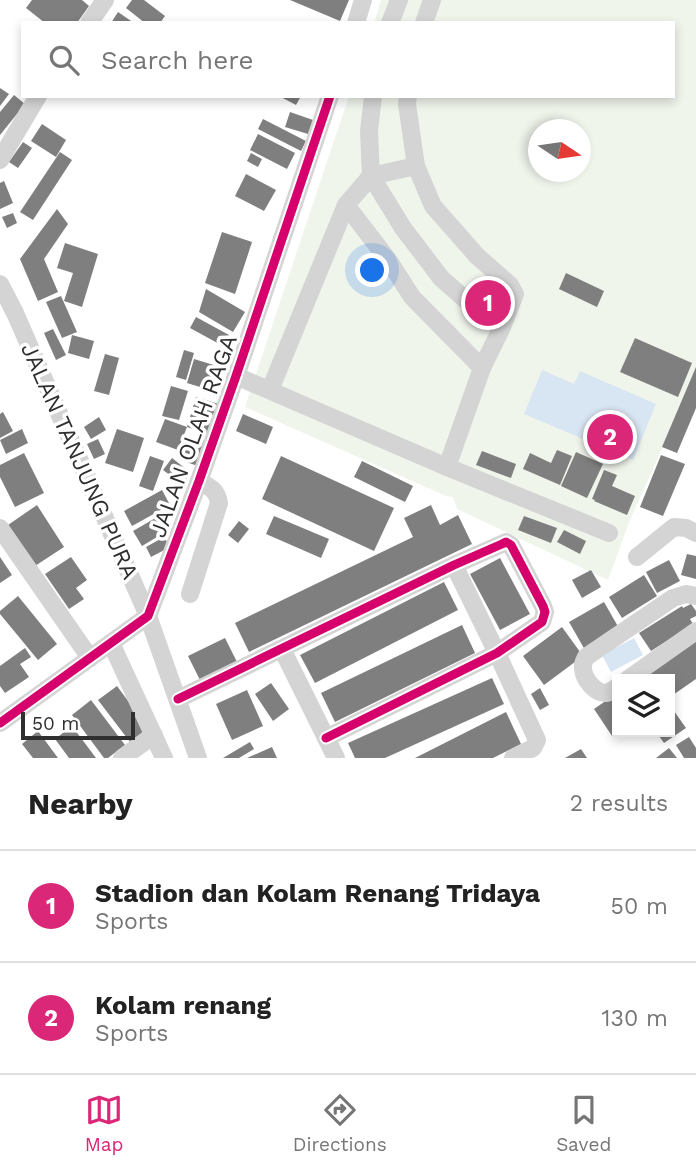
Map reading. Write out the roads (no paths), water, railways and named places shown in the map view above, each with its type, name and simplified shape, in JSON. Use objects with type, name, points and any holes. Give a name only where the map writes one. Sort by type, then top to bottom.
[{"type":"street","points":[[90,21],[105,0]]},
{"type":"street","points":[[357,21],[363,0]]},
{"type":"street","points":[[391,21],[399,0]]},
{"type":"street","points":[[425,21],[432,0]]},
{"type":"street","points":[[0,160],[37,98]]},
{"type":"street","name":"JALAN OLAH RAGA","points":[[148,616],[236,376],[329,98]]},
{"type":"street","points":[[373,98],[369,131],[372,176],[403,228],[441,278],[484,316],[502,327]]},
{"type":"street","points":[[408,98],[416,166],[433,206],[477,256],[510,285],[515,294],[482,368],[447,467]]},
{"type":"street","points":[[270,390],[346,205],[372,176],[416,166]]},
{"type":"street","points":[[346,205],[412,297],[482,368]]},
{"type":"street","name":"JALAN TANJUNG PURA","points":[[4,303],[148,616],[198,758]]},
{"type":"street","points":[[236,376],[609,533]]},
{"type":"street","points":[[190,594],[219,503],[214,489],[199,481]]},
{"type":"street","points":[[637,557],[674,527],[686,528],[696,533]]},
{"type":"street","points":[[0,528],[90,658]]},
{"type":"street","points":[[178,699],[453,565],[506,542],[511,545],[543,606],[545,612],[542,622],[497,653],[326,738]]},
{"type":"street","points":[[453,565],[537,740],[533,748],[513,758]]},
{"type":"street","points":[[612,691],[603,693],[590,685],[583,670],[586,657],[674,598],[686,594],[696,596]]},
{"type":"street","points":[[2,718],[148,616]]},
{"type":"street","points":[[635,674],[696,631]]},
{"type":"street","points":[[111,643],[164,758]]},
{"type":"street","points":[[282,649],[336,758]]},
{"type":"street","points":[[122,758],[154,735]]},
{"type":"water","points":[[542,370],[574,384],[580,371],[656,404],[633,460],[524,414]]},
{"type":"water","points":[[634,638],[643,655],[611,672],[602,655]]},
{"type":"place","name":"Stadion dan Kolam Renang Tridaya","points":[[488,303]]},
{"type":"place","name":"Kolam renang","points":[[610,437]]}]
